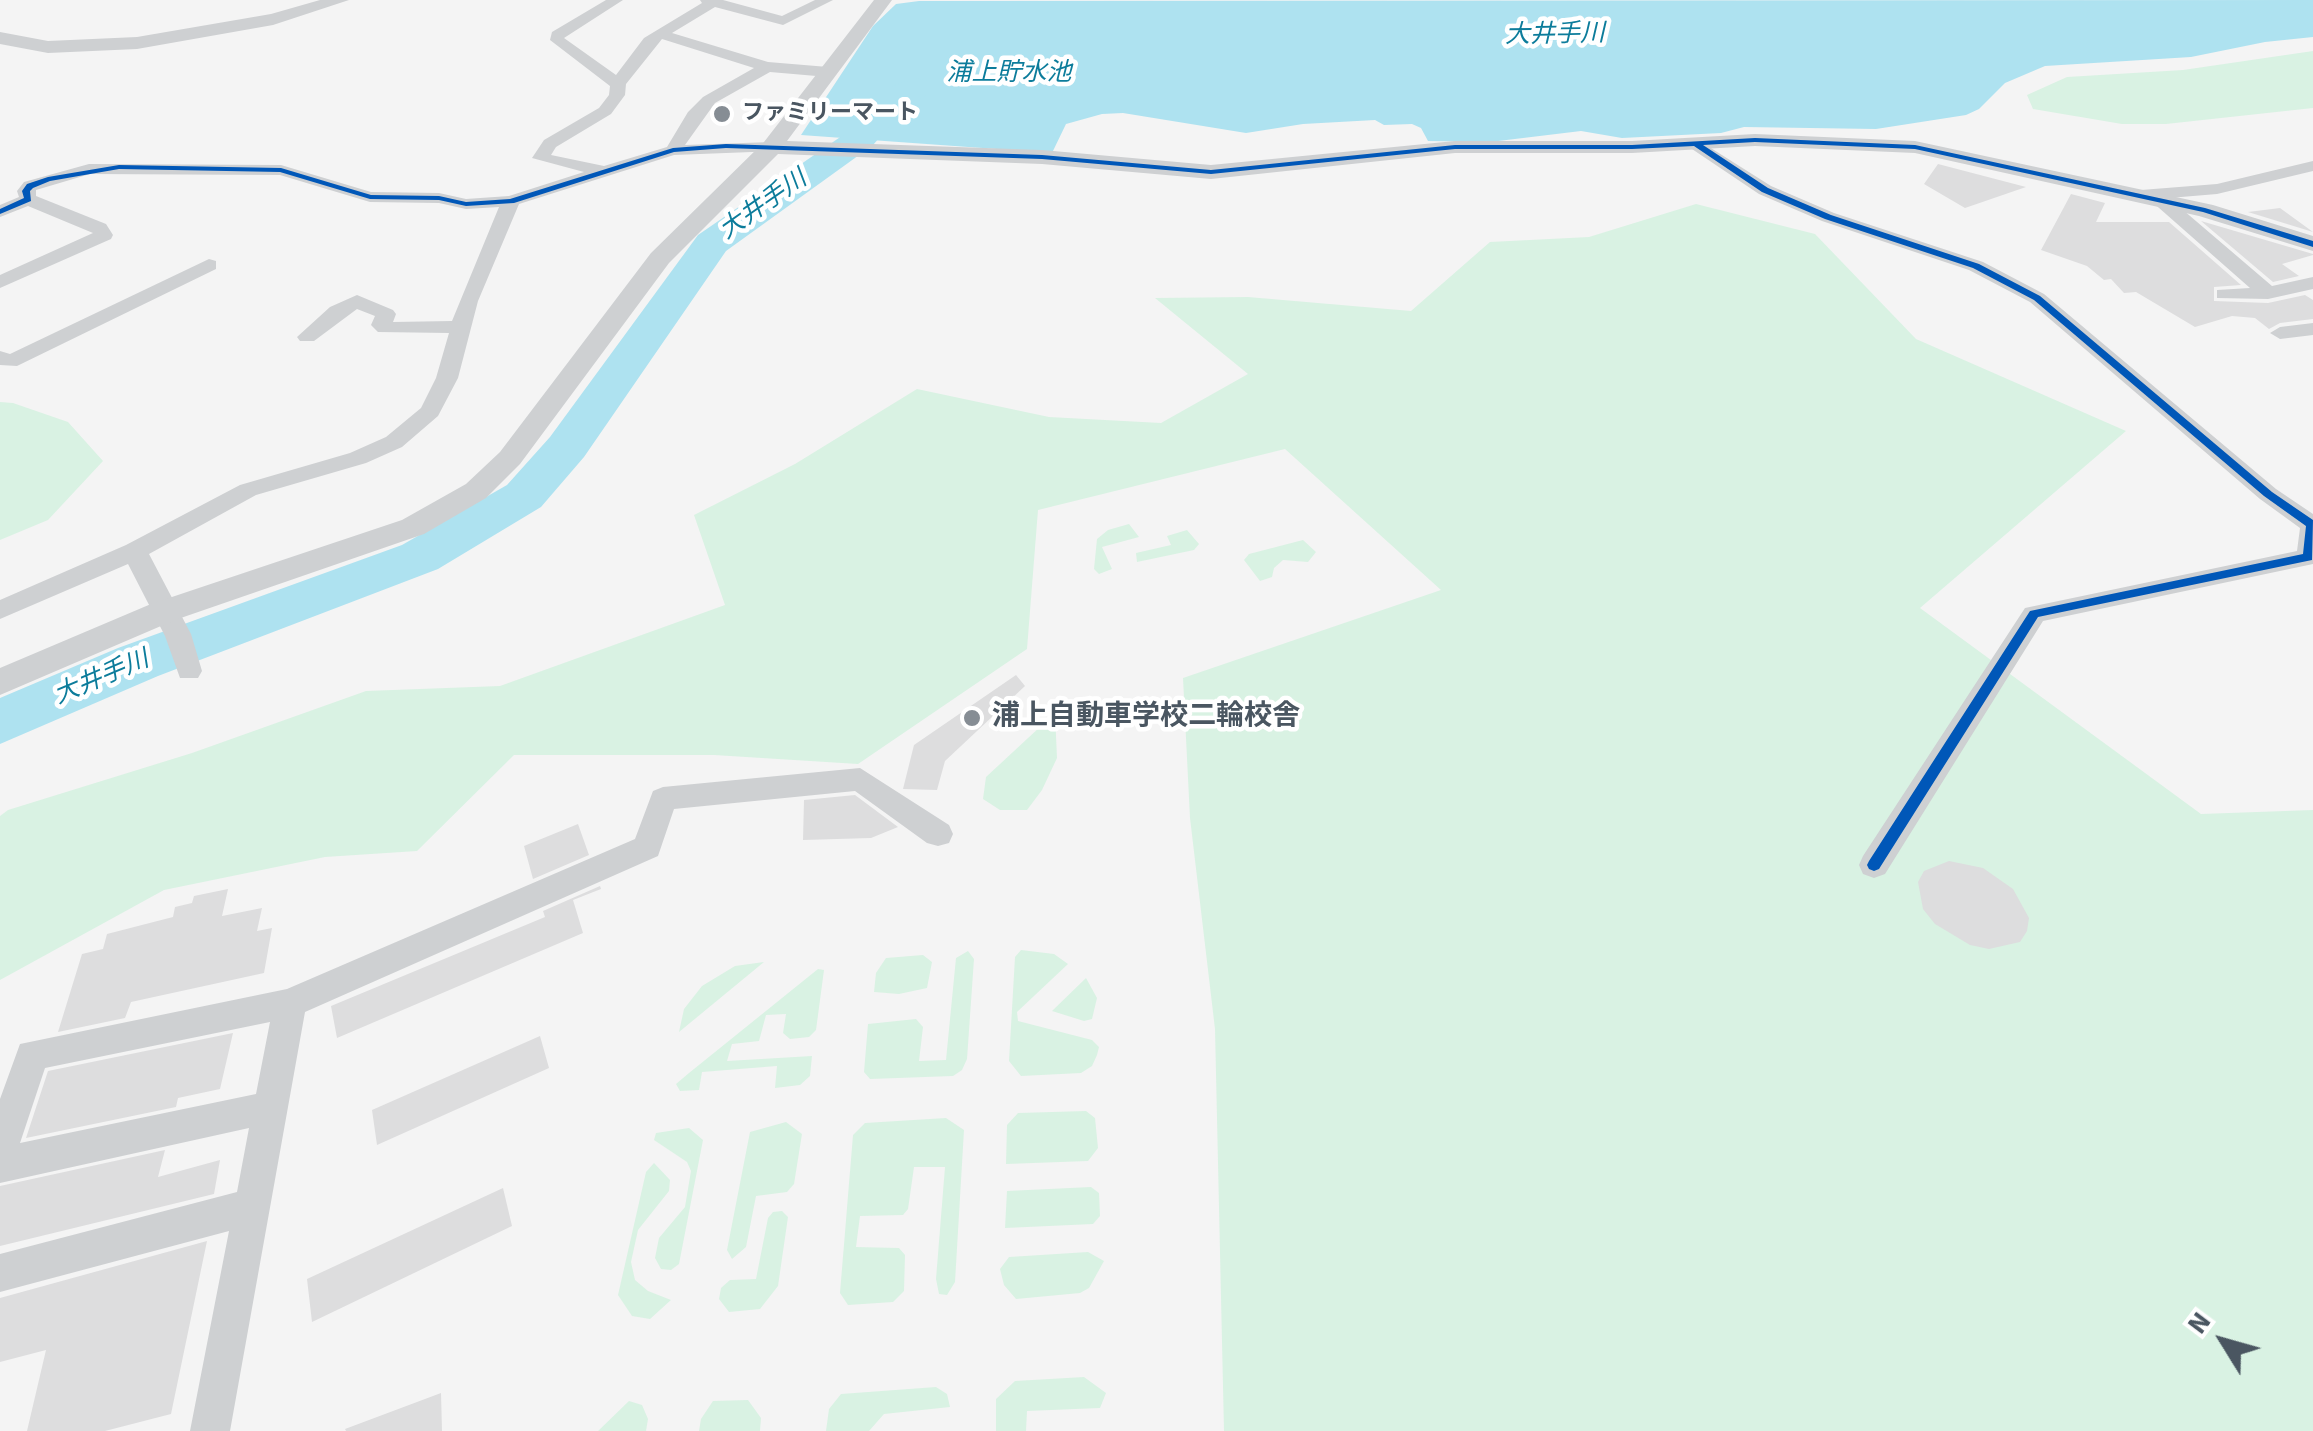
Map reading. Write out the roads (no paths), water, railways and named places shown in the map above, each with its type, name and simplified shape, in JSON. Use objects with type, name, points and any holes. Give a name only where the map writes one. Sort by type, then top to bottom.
[{"type":"street","points":[[0,38],[48,47],[137,43],[258,22],[340,0]]},
{"type":"street","points":[[616,0],[556,35],[557,40],[618,84]]},
{"type":"street","points":[[609,172],[541,158],[550,144],[606,110],[617,95],[618,84],[649,41],[712,1],[783,21],[826,0]]},
{"type":"street","points":[[0,682],[170,623],[413,527],[476,491],[510,458],[660,258],[772,147],[884,0]]},
{"type":"street","points":[[660,34],[767,67],[828,72]]},
{"type":"street","points":[[673,150],[694,115],[709,100],[767,67]]},
{"type":"street","points":[[0,282],[104,235],[99,228],[28,198],[26,192],[48,178],[90,170],[281,170],[370,197],[439,198],[466,204],[510,201],[673,150],[772,147],[1042,157],[1210,172],[1455,147],[1632,148],[1755,140],[1915,147],[2150,197],[2312,243]]},
{"type":"street","points":[[1695,143],[1765,190],[1828,217],[1976,266],[2037,298],[2268,494],[2312,526],[2308,557],[2034,614],[1874,865]]},
{"type":"street","points":[[2150,197],[2217,189],[2313,166]]},
{"type":"street","points":[[2150,197],[2268,293]]},
{"type":"street","points":[[0,212],[28,198]]},
{"type":"street","points":[[0,610],[135,550],[248,490],[358,458],[394,442],[430,410],[447,378],[468,301],[510,201]]},
{"type":"street","points":[[0,358],[10,362],[208,265]]},
{"type":"street","points":[[2224,294],[2268,293],[2313,283]]},
{"type":"street","points":[[307,336],[337,310],[357,301],[386,314],[381,325],[385,328],[461,327]]},
{"type":"street","points":[[2280,332],[2313,329]]},
{"type":"street","points":[[135,550],[190,672]]},
{"type":"street","points":[[271,1107],[3,1150],[32,1056],[290,1003],[646,847],[663,799],[860,779],[938,834]]},
{"type":"street","points":[[210,1431],[290,1003]]},
{"type":"street","points":[[0,1273],[252,1206]]},
{"type":"water","name":"浦上貯水池","points":[[2313,0],[2313,37],[2191,57],[2045,66],[2005,83],[1979,109],[1966,115],[1876,129],[1744,127],[1721,133],[1622,138],[1581,131],[1490,142],[1428,141],[1421,128],[1412,124],[1384,125],[1375,120],[1303,124],[1246,133],[1123,113],[1066,124],[1052,153],[801,135],[873,26],[896,4],[919,1]]},
{"type":"waterway","name":"大井手川","points":[[0,722],[138,662],[420,557],[524,496],[567,447],[712,243],[861,138],[899,95],[916,88]]},
{"type":"place","name":"ファミリーマート","points":[[722,114]]},
{"type":"place","name":"浦上自動車学校二輪校舎","points":[[972,718]]}]
